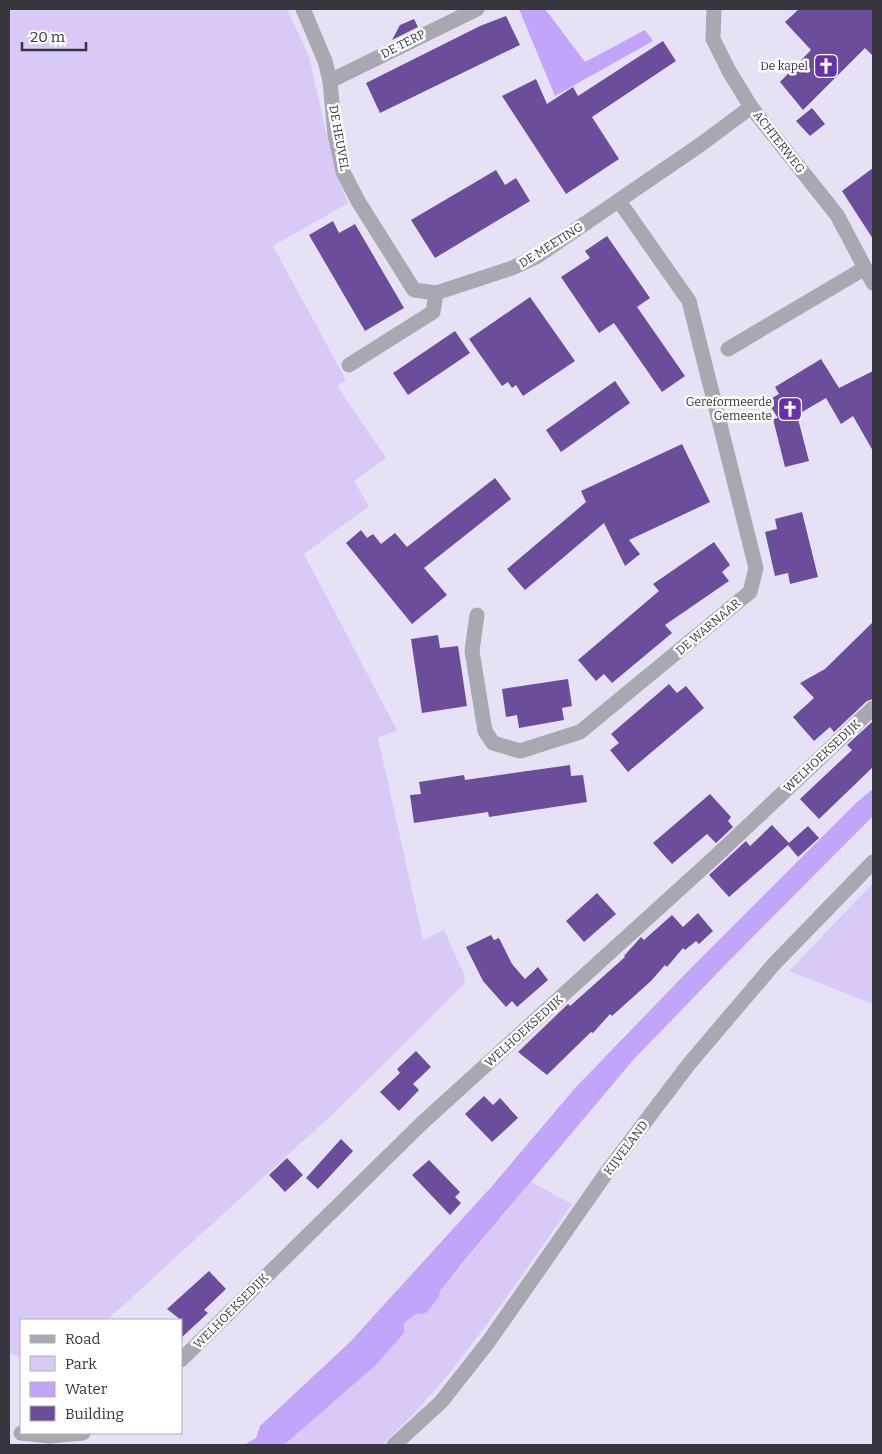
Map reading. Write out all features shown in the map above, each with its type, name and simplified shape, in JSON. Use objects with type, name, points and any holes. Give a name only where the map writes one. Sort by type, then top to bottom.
[{"type":"street","name":"DE HEUVEL","points":[[303,9],[326,62],[343,172],[358,201],[414,290],[436,293]]},
{"type":"street","name":"DE TERP","points":[[330,81],[477,9]]},
{"type":"street","name":"ACHTERWEG","points":[[714,9],[713,39],[729,71],[751,107],[836,215],[873,283]]},
{"type":"street","name":"DE MEETING","points":[[436,293],[512,268],[536,257],[751,107]]},
{"type":"street","name":"DE WARNAAR","points":[[476,615],[472,651],[485,732],[493,743],[520,751],[580,732],[750,592],[756,568],[689,301],[619,200]]},
{"type":"street","points":[[728,348],[865,268]]},
{"type":"street","points":[[349,365],[433,312],[436,293]]},
{"type":"street","name":"WELHOEKSEDIJK","points":[[182,1359],[421,1124],[716,856],[873,708]]},
{"type":"street","name":"KIJVELAND","points":[[394,1445],[441,1402],[489,1341],[607,1172],[689,1064],[774,964],[873,862]]},
{"type":"street","points":[[31,1434],[50,1436],[72,1434]]},
{"type":"green space","points":[[9,9],[287,9],[309,57],[335,171],[348,203],[273,246],[346,380],[337,386],[386,458],[354,481],[369,506],[304,554],[397,730],[378,738],[423,940],[444,930],[465,977],[464,984],[337,1110],[108,1319],[20,1319],[20,1358],[9,1352]]},
{"type":"green space","points":[[873,883],[873,1004],[789,971]]},
{"type":"green space","points":[[531,1182],[572,1204],[460,1360],[410,1418],[382,1445],[284,1445],[376,1365],[403,1333],[404,1323],[439,1297],[440,1291]]},
{"type":"water","points":[[519,9],[545,9],[585,62],[645,30],[653,41],[555,96]]},
{"type":"water","points":[[873,789],[873,816],[634,1059],[464,1261],[440,1291],[439,1297],[426,1313],[416,1314],[404,1323],[404,1333],[376,1365],[284,1445],[244,1445],[256,1438],[260,1426],[350,1342],[493,1185],[576,1087],[690,969],[857,802]]},
{"type":"building","points":[[799,9],[873,9],[873,56],[865,48],[803,110],[780,82],[811,50],[785,22]]},
{"type":"building","points":[[506,16],[520,45],[380,113],[366,83],[480,26]]},
{"type":"building","points":[[414,19],[418,27],[392,40],[400,25]]},
{"type":"building","points":[[663,41],[676,61],[592,117],[619,159],[566,194],[502,96],[536,79],[547,104],[573,87],[578,96]]},
{"type":"building","points":[[812,108],[825,124],[810,136],[796,121]]},
{"type":"building","points":[[873,168],[873,239],[842,191]]},
{"type":"building","points":[[496,170],[505,185],[516,178],[530,201],[435,258],[411,220]]},
{"type":"building","points":[[333,221],[339,233],[355,224],[404,308],[365,331],[309,235]]},
{"type":"building","points":[[607,236],[650,298],[637,307],[685,376],[662,392],[614,323],[599,333],[561,277],[590,258],[585,251]]},
{"type":"building","points":[[530,297],[575,361],[523,396],[516,385],[512,388],[508,382],[502,386],[469,339]]},
{"type":"building","points":[[455,331],[470,353],[408,395],[393,373]]},
{"type":"building","name":"Gereformeerde Gemeente","points":[[821,359],[839,388],[873,371],[873,451],[853,416],[841,424],[826,398],[797,415],[809,461],[785,467],[773,419],[778,418],[767,401],[779,394],[775,387]]},
{"type":"building","points":[[615,381],[630,403],[561,452],[546,430]]},
{"type":"building","points":[[682,444],[710,502],[629,540],[640,554],[625,566],[604,523],[525,590],[507,569],[586,502],[581,491]]},
{"type":"building","points":[[495,478],[511,499],[424,568],[447,595],[412,624],[346,543],[361,530],[367,538],[373,534],[381,544],[395,533],[407,547]]},
{"type":"building","points":[[802,512],[818,577],[790,584],[788,573],[775,576],[765,532],[777,529],[775,519]]},
{"type":"building","points":[[714,542],[730,565],[722,572],[729,581],[665,625],[672,633],[612,683],[604,674],[596,681],[578,660],[659,591],[653,584]]},
{"type":"building","points":[[873,622],[873,699],[867,701],[834,732],[830,727],[814,741],[793,717],[814,698],[800,683],[825,669]]},
{"type":"building","points":[[438,635],[440,648],[458,646],[467,706],[422,713],[411,639]]},
{"type":"building","points":[[568,679],[572,706],[562,708],[564,720],[519,728],[517,715],[506,717],[502,689]]},
{"type":"building","points":[[669,684],[677,693],[686,686],[704,708],[628,772],[610,750],[619,743],[611,734]]},
{"type":"building","points":[[873,721],[873,767],[819,819],[800,799],[852,750],[847,745]]},
{"type":"building","points":[[570,765],[571,776],[583,775],[587,802],[489,817],[488,812],[414,823],[410,795],[421,794],[419,782],[464,775],[465,780]]},
{"type":"building","points":[[710,794],[731,817],[728,821],[733,827],[716,843],[707,834],[672,864],[653,843]]},
{"type":"building","points":[[772,825],[789,843],[808,826],[819,838],[798,857],[788,845],[729,897],[709,875],[746,841],[750,846]]},
{"type":"building","points":[[597,893],[616,914],[584,942],[566,921]]},
{"type":"building","points":[[698,913],[713,931],[699,944],[696,941],[685,950],[683,948],[667,967],[665,965],[651,981],[612,1016],[610,1014],[593,1033],[591,1032],[547,1075],[518,1052],[568,1004],[570,1006],[625,957],[641,937],[644,940],[672,915],[683,927]]},
{"type":"building","points":[[491,935],[494,940],[499,938],[512,964],[525,979],[538,967],[548,980],[517,1007],[512,1001],[506,1007],[483,981],[466,947]]},
{"type":"building","points":[[416,1051],[431,1067],[413,1084],[419,1090],[399,1111],[380,1092],[400,1073],[397,1069]]},
{"type":"building","points":[[484,1096],[493,1105],[500,1098],[518,1118],[492,1142],[465,1114]]},
{"type":"building","points":[[341,1139],[353,1151],[318,1189],[306,1178]]},
{"type":"building","points":[[287,1158],[303,1175],[285,1192],[269,1175]]},
{"type":"building","points":[[429,1160],[460,1192],[455,1197],[461,1203],[450,1215],[412,1175]]},
{"type":"building","points":[[209,1271],[226,1289],[204,1310],[208,1313],[182,1337],[182,1319],[167,1309]]},
{"type":"place","name":"De kapel","points":[[826,66]]},
{"type":"place","name":"Gereformeerde Gemeente","points":[[790,409]]}]
